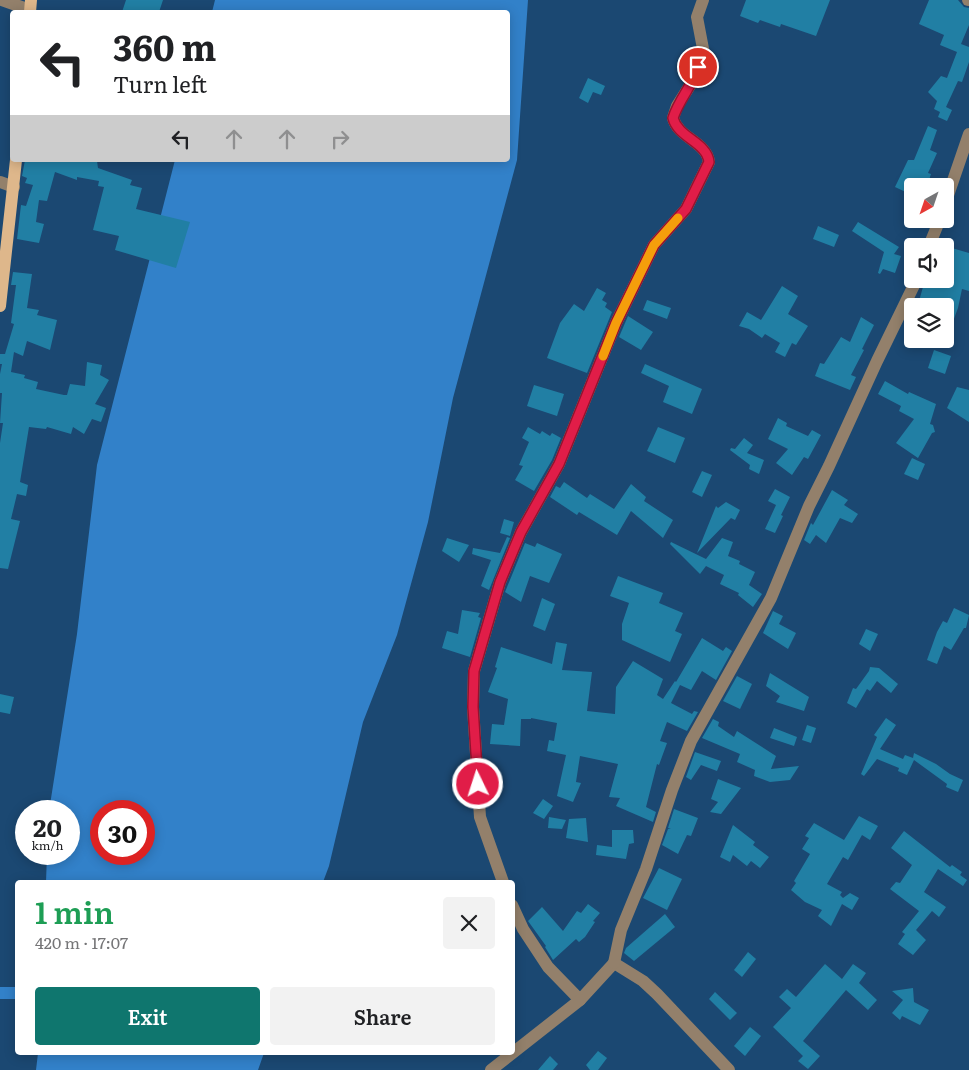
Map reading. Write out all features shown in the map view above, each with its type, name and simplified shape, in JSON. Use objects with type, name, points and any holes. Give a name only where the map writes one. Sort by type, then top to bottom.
[{"type":"main road","points":[[0,306],[16,162]]},
{"type":"street","points":[[2,0],[30,8]]},
{"type":"street","points":[[502,880],[480,817],[473,707],[474,671],[500,582],[521,532],[559,464],[616,323],[654,245],[686,209],[709,162],[705,151],[679,129],[673,118],[677,106],[696,76],[704,54],[696,17],[703,0]]},
{"type":"street","points":[[954,178],[969,134]]},
{"type":"street","points":[[0,182],[14,187]]},
{"type":"street","points":[[515,1051],[580,1000],[614,963],[621,930],[646,869],[672,790],[691,741],[770,598],[809,506],[913,288]]},
{"type":"street","points":[[515,911],[548,967],[580,1000]]},
{"type":"street","points":[[614,963],[643,981],[657,994],[729,1070]]},
{"type":"street","points":[[491,1070],[510,1055]]},
{"type":"water","points":[[215,0],[528,0],[517,160],[453,398],[428,522],[397,635],[363,722],[329,866],[324,880],[46,880],[47,865],[80,865],[80,800],[51,800],[77,634],[97,465],[174,162],[510,162],[510,10],[212,10]]},
{"type":"water","points":[[38,1055],[263,1055],[258,1070],[36,1070]]},
{"type":"building","points":[[126,0],[163,0],[160,10],[123,10]]},
{"type":"building","points":[[746,0],[830,0],[816,36],[781,24],[780,27],[760,20],[758,23],[740,16]]},
{"type":"building","points":[[929,0],[958,0],[964,7],[969,8],[969,25],[961,44],[969,47],[969,62],[962,82],[958,81],[946,107],[952,110],[947,121],[938,117],[940,112],[934,109],[937,101],[928,92],[941,76],[947,78],[957,52],[940,45],[944,35],[919,24]]},
{"type":"building","points":[[588,78],[605,86],[601,95],[593,92],[588,103],[579,98]]},
{"type":"building","points":[[928,126],[937,130],[930,150],[937,153],[928,173],[931,174],[930,178],[904,178],[904,191],[895,187],[908,160],[914,160]]},
{"type":"building","points":[[25,162],[97,162],[98,168],[132,180],[130,185],[142,188],[136,209],[190,222],[176,268],[115,250],[119,236],[93,230],[104,187],[98,186],[99,181],[77,177],[77,180],[55,172],[47,201],[39,200],[36,222],[44,224],[39,243],[17,239],[21,205],[26,206],[33,185],[25,183],[27,178],[22,176]]},
{"type":"building","points":[[858,222],[899,247],[894,254],[901,256],[895,273],[883,269],[880,274],[878,273],[884,252],[852,231]]},
{"type":"building","points":[[818,226],[839,235],[834,247],[813,239]]},
{"type":"building","points":[[954,249],[969,253],[969,291],[962,289],[954,319],[954,298],[920,298],[923,288],[954,288]]},
{"type":"building","points":[[13,272],[32,274],[27,308],[39,310],[37,315],[57,320],[50,350],[27,341],[23,356],[14,352],[11,372],[25,375],[24,378],[38,382],[36,389],[64,395],[67,395],[70,384],[85,386],[87,362],[102,365],[100,375],[109,380],[95,404],[106,408],[101,422],[92,419],[84,434],[73,427],[71,434],[47,427],[46,429],[29,427],[20,482],[28,485],[26,496],[17,494],[11,519],[20,521],[8,569],[0,568],[0,443],[3,423],[0,423],[2,393],[0,393],[0,374],[2,364],[0,364],[0,354],[5,354],[14,324],[11,323],[16,285],[11,285]]},
{"type":"building","points":[[782,286],[798,296],[788,314],[808,326],[796,345],[792,343],[785,357],[775,352],[780,343],[765,334],[762,338],[749,329],[739,326],[747,312],[761,320]]},
{"type":"building","points":[[597,288],[606,293],[602,300],[607,303],[605,307],[612,312],[587,373],[547,358],[560,323],[574,304],[584,311]]},
{"type":"building","points":[[647,300],[671,308],[667,319],[643,310]]},
{"type":"building","points":[[628,316],[653,332],[641,350],[619,337]]},
{"type":"building","points":[[861,317],[874,325],[851,375],[856,377],[850,390],[815,376],[820,363],[824,364],[841,337],[850,342]]},
{"type":"building","points":[[934,350],[951,356],[945,374],[928,368]]},
{"type":"building","points":[[645,364],[702,389],[692,414],[663,402],[669,386],[641,373]]},
{"type":"building","points":[[885,381],[908,394],[909,392],[936,404],[930,424],[933,425],[935,432],[932,433],[918,458],[896,443],[914,419],[899,411],[901,406],[878,394]]},
{"type":"building","points":[[534,385],[564,394],[557,416],[527,406]]},
{"type":"building","points":[[957,387],[969,390],[969,422],[947,408]]},
{"type":"building","points":[[778,418],[787,423],[786,426],[808,436],[812,430],[821,435],[808,459],[804,457],[792,475],[776,463],[788,449],[768,439]]},
{"type":"building","points":[[528,427],[540,434],[542,431],[550,436],[552,433],[561,438],[552,460],[534,491],[515,480],[523,466],[519,465],[529,442],[522,438]]},
{"type":"building","points":[[658,427],[685,438],[675,463],[647,451]]},
{"type":"building","points":[[744,438],[753,445],[747,453],[764,460],[759,474],[749,469],[750,465],[730,450],[731,448],[735,449]]},
{"type":"building","points":[[912,458],[925,464],[918,480],[904,474]]},
{"type":"building","points":[[702,471],[712,475],[702,497],[692,492]]},
{"type":"building","points":[[564,482],[587,498],[590,494],[614,509],[631,484],[646,497],[644,501],[673,520],[663,538],[631,511],[617,535],[579,512],[577,515],[550,497],[556,486],[560,488]]},
{"type":"building","points":[[775,489],[790,497],[775,533],[765,529],[776,505],[768,501]]},
{"type":"building","points":[[832,490],[848,500],[844,505],[858,514],[852,523],[840,518],[826,543],[816,535],[810,544],[804,540],[811,523],[813,525]]},
{"type":"building","points":[[726,502],[740,510],[735,520],[731,518],[697,553],[716,506],[718,508]]},
{"type":"building","points":[[504,519],[514,522],[510,536],[500,533]]},
{"type":"building","points":[[507,537],[510,538],[489,590],[481,586],[491,560],[472,554],[473,548],[500,553]]},
{"type":"building","points":[[447,538],[469,545],[459,562],[442,551]]},
{"type":"building","points":[[722,538],[733,542],[728,556],[740,561],[739,564],[755,572],[749,585],[762,594],[753,607],[738,595],[739,593],[720,584],[724,575],[706,566],[700,574],[670,544],[671,542],[706,559]]},
{"type":"building","points":[[525,543],[535,547],[537,543],[562,554],[549,583],[530,576],[521,602],[505,592]]},
{"type":"building","points":[[618,576],[663,593],[659,603],[683,613],[675,631],[682,634],[670,662],[622,640],[622,624],[629,603],[610,596]]},
{"type":"building","points":[[542,598],[555,604],[545,631],[533,626]]},
{"type":"building","points":[[954,608],[969,615],[966,628],[964,628],[951,650],[944,646],[937,664],[927,660],[937,632],[943,621],[947,623]]},
{"type":"building","points":[[462,610],[480,613],[478,617],[481,618],[470,657],[442,648],[447,631],[458,634]]},
{"type":"building","points":[[773,611],[783,616],[779,624],[796,633],[788,649],[763,633]]},
{"type":"building","points":[[866,629],[878,634],[870,651],[859,644]]},
{"type":"building","points":[[702,638],[723,651],[726,647],[732,651],[716,680],[702,671],[691,690],[680,685],[671,703],[692,714],[694,711],[698,712],[687,731],[667,722],[660,741],[667,743],[659,765],[657,764],[646,807],[656,812],[653,822],[616,806],[620,798],[609,797],[618,764],[580,756],[576,782],[581,783],[573,802],[557,796],[566,755],[547,751],[549,740],[554,741],[557,723],[531,718],[521,719],[520,746],[490,744],[492,724],[504,725],[508,699],[488,692],[497,668],[495,667],[501,647],[552,664],[556,642],[567,644],[562,670],[592,672],[587,711],[615,714],[616,687],[633,661],[663,679],[657,695],[663,699],[676,682]]},
{"type":"building","points":[[870,667],[879,668],[898,684],[891,693],[877,681],[870,691],[867,689],[856,708],[847,703],[853,688],[856,689]]},
{"type":"building","points":[[770,673],[809,697],[804,711],[776,702],[780,696],[766,686]]},
{"type":"building","points":[[737,676],[752,684],[740,709],[723,701]]},
{"type":"building","points":[[0,694],[14,697],[10,714],[0,712]]},
{"type":"building","points":[[886,718],[896,725],[880,749],[903,759],[905,755],[913,758],[914,753],[936,764],[963,780],[958,792],[946,787],[947,784],[914,760],[907,775],[898,771],[899,768],[877,759],[864,776],[861,774],[877,737],[874,735]]},
{"type":"building","points":[[713,719],[719,722],[718,726],[734,737],[737,731],[776,756],[771,769],[799,766],[790,780],[770,782],[754,776],[755,770],[737,762],[740,754],[702,738]]},
{"type":"building","points":[[807,725],[816,728],[811,743],[802,740]]},
{"type":"building","points":[[774,728],[797,737],[794,746],[770,738]]},
{"type":"building","points":[[695,752],[721,761],[717,771],[701,765],[691,780],[686,777]]},
{"type":"building","points":[[718,779],[741,788],[721,814],[710,812],[718,802],[711,799]]},
{"type":"building","points":[[543,799],[553,806],[544,819],[533,813]]},
{"type":"building","points":[[674,809],[698,818],[691,836],[687,835],[678,854],[662,845],[668,829],[671,829],[668,828]]},
{"type":"building","points":[[859,816],[878,826],[870,840],[862,835],[848,860],[843,857],[827,884],[842,892],[840,895],[843,898],[850,893],[859,898],[852,910],[842,904],[831,926],[818,916],[822,910],[805,902],[791,890],[796,883],[794,881],[810,854],[802,849],[809,838],[805,836],[814,823],[844,840]]},
{"type":"building","points":[[549,817],[566,820],[562,829],[548,828]]},
{"type":"building","points":[[586,818],[588,842],[566,838],[569,819]]},
{"type":"building","points":[[733,825],[755,842],[753,845],[769,857],[760,868],[751,861],[747,866],[733,855],[730,862],[720,857]]},
{"type":"building","points":[[612,830],[633,830],[634,843],[629,844],[626,859],[596,855],[597,845],[612,847]]},
{"type":"building","points":[[904,831],[950,867],[952,865],[962,872],[960,875],[967,880],[963,886],[938,869],[924,892],[946,907],[939,917],[932,911],[916,930],[926,940],[913,955],[898,944],[905,934],[902,932],[919,911],[890,889],[896,882],[900,883],[912,865],[891,848]]},
{"type":"building","points":[[659,868],[682,879],[667,910],[643,898]]},
{"type":"building","points":[[588,904],[600,913],[593,921],[595,922],[585,937],[579,942],[576,939],[553,960],[546,946],[528,921],[542,907],[563,931],[577,911],[581,913]]},
{"type":"building","points":[[665,914],[675,927],[634,961],[624,953],[626,948]]},
{"type":"building","points":[[748,952],[756,959],[742,977],[734,970]]},
{"type":"building","points":[[825,964],[842,979],[853,964],[866,973],[859,983],[877,1000],[868,1010],[846,990],[803,1041],[820,1056],[808,1069],[798,1061],[803,1056],[773,1027],[791,1008],[779,997],[787,989],[796,997]]},
{"type":"building","points":[[913,988],[914,1002],[929,1010],[920,1025],[902,1016],[900,1020],[892,1013],[903,1000],[892,991]]},
{"type":"building","points":[[715,992],[737,1013],[730,1020],[709,999]]},
{"type":"building","points":[[750,1027],[761,1036],[745,1056],[734,1046]]},
{"type":"building","points":[[598,1051],[607,1058],[598,1070],[590,1070],[586,1065]]},
{"type":"building","points":[[550,1056],[558,1064],[553,1070],[538,1070]]},
{"type":"waterway","points":[[0,993],[15,993]]},
{"type":"slow traffic","points":[[603,356],[616,323],[654,245],[678,218]]},
{"type":"route","points":[[478,784],[473,707],[474,671],[500,582],[521,532],[559,464],[616,323],[654,245],[686,209],[709,162],[705,151],[679,129],[673,118],[677,106],[696,76],[698,67]]}]
